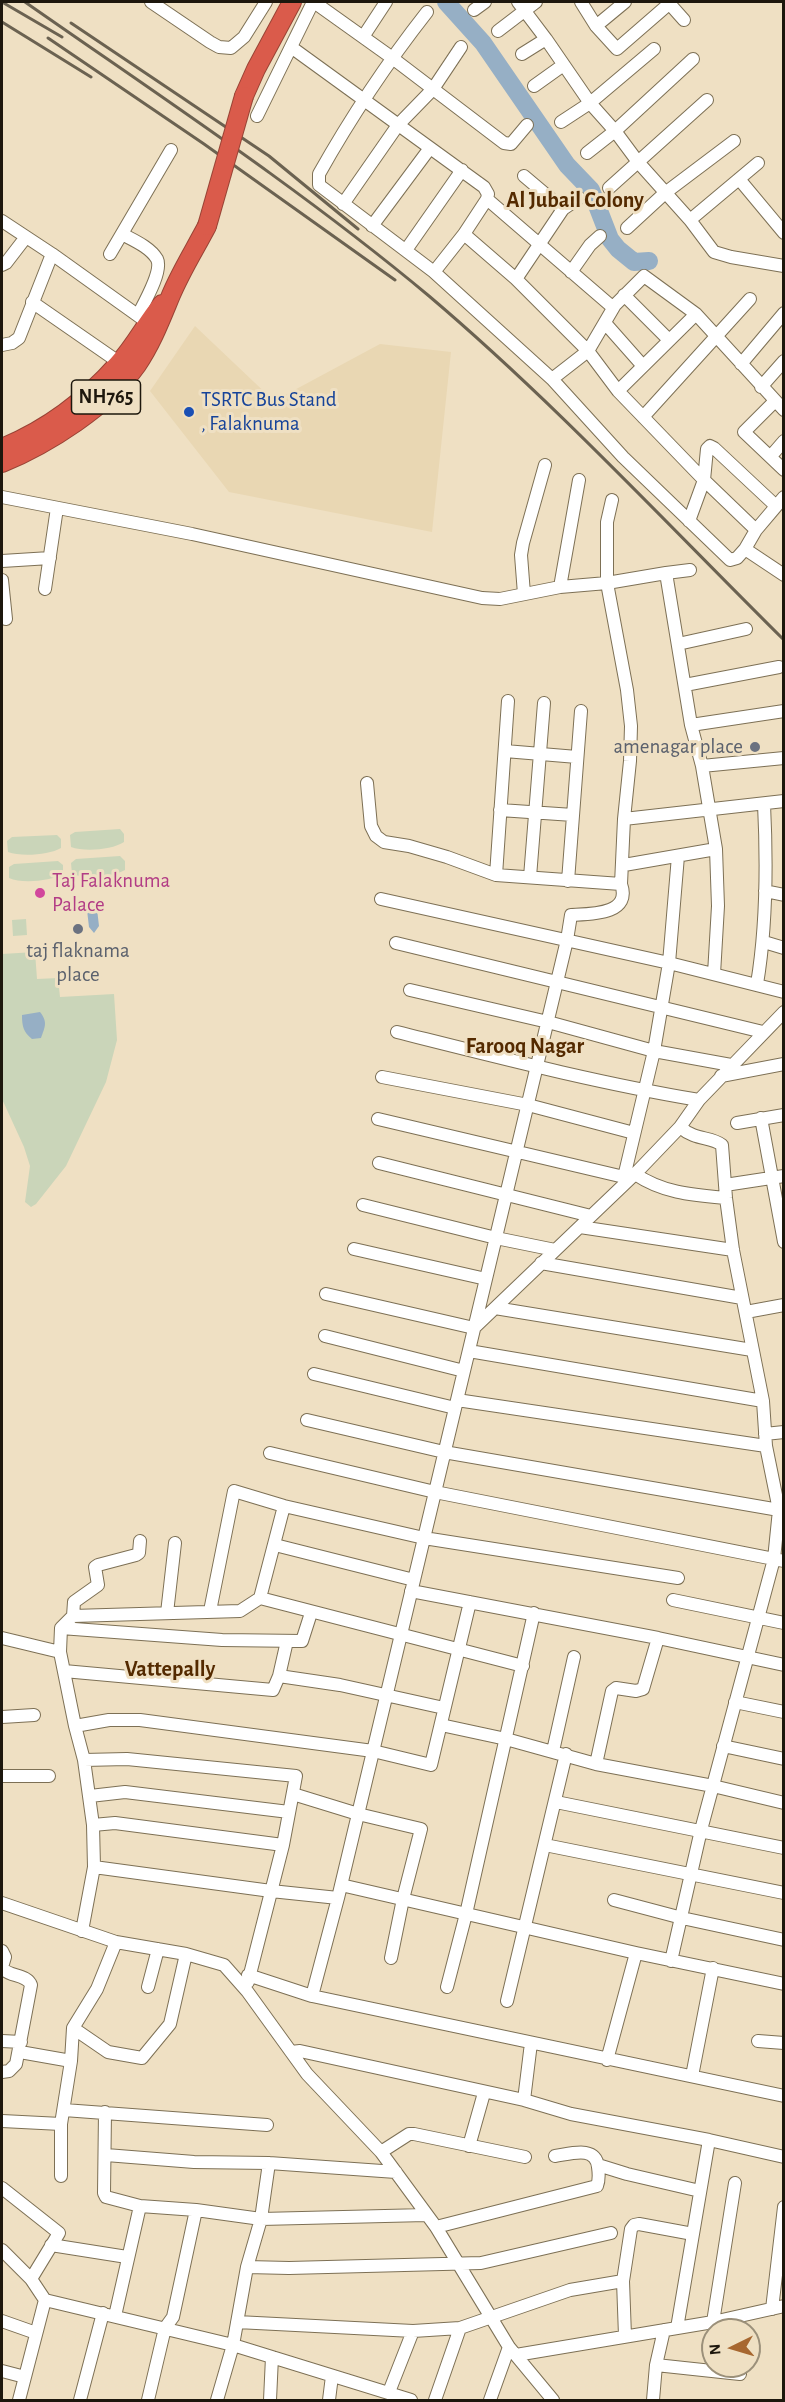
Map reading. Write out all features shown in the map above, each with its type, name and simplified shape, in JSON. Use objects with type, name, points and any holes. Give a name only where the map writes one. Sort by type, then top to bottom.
[{"type":"highway","name":"NH765","points":[[2,448],[110,395],[136,366],[159,327],[171,293],[207,226],[244,96],[292,2]]},
{"type":"highway","name":"NH765","points":[[2,463],[43,443],[72,415],[84,398],[120,363],[142,318],[171,293]]},
{"type":"street","points":[[151,2],[210,42],[219,47],[231,48],[244,37],[266,2]]},
{"type":"street","points":[[257,116],[314,2],[392,57],[504,143],[511,144],[527,124]]},
{"type":"street","points":[[363,37],[386,2]]},
{"type":"street","points":[[474,10],[485,2]]},
{"type":"street","points":[[498,31],[521,6],[536,2]]},
{"type":"street","points":[[581,2],[596,26],[617,49],[669,2],[684,20]]},
{"type":"street","points":[[596,26],[625,2]]},
{"type":"street","points":[[521,6],[590,103],[638,162],[690,220],[709,247],[721,255],[783,266]]},
{"type":"street","points":[[427,12],[392,57],[364,99],[319,174],[319,184],[434,272],[552,379],[623,457],[689,521],[730,560],[737,558],[745,549],[756,530],[780,501],[710,446],[707,449],[704,480],[689,521]]},
{"type":"street","points":[[522,54],[546,39]]},
{"type":"street","points":[[291,47],[485,188],[487,198],[464,234],[434,272]]},
{"type":"street","points":[[343,204],[398,125],[433,89],[460,47]]},
{"type":"street","points":[[561,122],[590,103],[654,49]]},
{"type":"street","points":[[587,153],[615,131],[693,59]]},
{"type":"street","points":[[534,86],[562,66],[561,61]]},
{"type":"street","points":[[609,188],[707,100]]},
{"type":"street","points":[[627,228],[665,193],[734,141]]},
{"type":"street","points":[[372,226],[430,148]]},
{"type":"street","points":[[110,254],[171,150]]},
{"type":"street","points":[[690,220],[758,163]]},
{"type":"street","points":[[406,250],[462,170]]},
{"type":"street","points":[[524,176],[563,209]]},
{"type":"street","points":[[739,179],[783,233]]},
{"type":"street","points":[[487,198],[538,245],[610,305],[615,305]]},
{"type":"street","points":[[516,279],[563,209],[579,198]]},
{"type":"street","points":[[2,221],[142,318],[159,269],[157,259],[147,249],[122,234]]},
{"type":"street","points":[[464,234],[516,279],[588,351],[618,391],[756,530]]},
{"type":"street","points":[[571,272],[590,244],[600,236]]},
{"type":"street","points":[[2,265],[26,237]]},
{"type":"street","points":[[2,345],[12,343],[19,338],[52,254]]},
{"type":"street","points":[[552,379],[588,351],[615,305],[644,276],[696,314],[779,405],[744,432],[783,470]]},
{"type":"street","points":[[624,295],[669,340]]},
{"type":"street","points":[[643,417],[750,299]]},
{"type":"street","points":[[32,302],[120,363]]},
{"type":"street","points":[[741,364],[783,313]]},
{"type":"street","points":[[618,391],[696,314]]},
{"type":"street","points":[[605,323],[643,366]]},
{"type":"street","points":[[761,387],[783,360]]},
{"type":"street","points":[[771,456],[783,441]]},
{"type":"street","points":[[524,594],[523,543],[545,465]]},
{"type":"street","points":[[560,587],[579,480]]},
{"type":"street","points":[[2,497],[192,534],[482,598],[500,599],[560,587],[607,583],[690,570]]},
{"type":"street","points":[[312,1996],[338,1898],[548,1022],[571,915],[602,914],[620,902],[624,892],[621,884],[631,726],[627,690],[607,583],[607,522],[612,500]]},
{"type":"street","points":[[45,589],[57,508]]},
{"type":"street","points":[[745,549],[768,562],[783,575]]},
{"type":"street","points":[[2,561],[50,558]]},
{"type":"street","points":[[666,573],[691,725],[702,766],[716,849],[718,906],[714,974]]},
{"type":"street","points":[[2,580],[6,619]]},
{"type":"street","points":[[678,644],[746,629]]},
{"type":"street","points":[[685,685],[778,667]]},
{"type":"street","points":[[496,875],[508,701]]},
{"type":"street","points":[[530,877],[544,703]]},
{"type":"street","points":[[568,881],[580,711]]},
{"type":"street","points":[[691,725],[783,711]]},
{"type":"street","points":[[505,751],[577,757]]},
{"type":"street","points":[[702,766],[783,758]]},
{"type":"street","points":[[367,783],[371,826],[376,836],[384,842],[438,854],[496,875],[621,884]]},
{"type":"street","points":[[624,819],[783,801]]},
{"type":"street","points":[[757,984],[764,942],[764,804]]},
{"type":"street","points":[[500,810],[573,815]]},
{"type":"street","points":[[624,865],[716,849]]},
{"type":"street","points":[[628,1178],[634,1133],[654,1051],[669,963],[678,856]]},
{"type":"street","points":[[765,891],[783,895]]},
{"type":"street","points":[[381,899],[669,963],[783,992]]},
{"type":"street","points":[[764,942],[783,948]]},
{"type":"street","points":[[396,943],[763,1032]]},
{"type":"street","points":[[410,990],[548,1022],[654,1051],[731,1065]]},
{"type":"street","points":[[474,1328],[580,1227],[680,1126],[699,1100],[783,1012]]},
{"type":"street","points":[[397,1032],[537,1067],[644,1091],[699,1100]]},
{"type":"street","points":[[721,1076],[783,1064]]},
{"type":"street","points":[[382,1077],[528,1105],[634,1133]]},
{"type":"street","points":[[737,1123],[783,1115]]},
{"type":"street","points":[[761,1118],[777,1177],[783,1242]]},
{"type":"street","points":[[378,1119],[628,1178],[685,1195],[726,1198]]},
{"type":"street","points":[[671,1961],[712,1786],[757,1618],[779,1560],[779,1510],[766,1440],[763,1401],[733,1250],[722,1145],[696,1138],[680,1126]]},
{"type":"street","points":[[379,1163],[591,1216]]},
{"type":"street","points":[[726,1185],[777,1177]]},
{"type":"street","points":[[363,1205],[555,1250]]},
{"type":"street","points":[[580,1227],[733,1250]]},
{"type":"street","points":[[354,1250],[486,1279]]},
{"type":"street","points":[[541,1263],[742,1298]]},
{"type":"street","points":[[326,1294],[474,1328]]},
{"type":"street","points":[[746,1312],[783,1305]]},
{"type":"street","points":[[495,1308],[752,1350]]},
{"type":"street","points":[[325,1336],[464,1371]]},
{"type":"street","points":[[469,1351],[763,1401]]},
{"type":"street","points":[[314,1374],[456,1404],[766,1440],[783,1432]]},
{"type":"street","points":[[307,1420],[444,1452],[779,1510]]},
{"type":"street","points":[[270,1453],[435,1492],[779,1560]]},
{"type":"street","points":[[210,1611],[234,1491],[284,1506],[424,1538],[678,1578]]},
{"type":"street","points":[[73,1616],[240,1611],[260,1598],[284,1506]]},
{"type":"street","points":[[82,1931],[94,1867],[93,1826],[84,1760],[60,1652],[61,1628],[73,1616],[74,1602],[98,1585],[95,1568],[98,1565],[136,1556],[139,1553],[140,1541]]},
{"type":"street","points":[[167,1613],[175,1543]]},
{"type":"street","points":[[275,1545],[470,1602],[534,1613],[783,1665]]},
{"type":"street","points":[[260,1598],[523,1666]]},
{"type":"street","points":[[673,1600],[783,1623]]},
{"type":"street","points":[[75,1726],[109,1720],[140,1720],[373,1751],[431,1765],[470,1602]]},
{"type":"street","points":[[61,1628],[222,1640],[302,1641],[311,1613]]},
{"type":"street","points":[[447,1987],[466,1914],[534,1613]]},
{"type":"street","points":[[2,1638],[60,1652]]},
{"type":"street","points":[[596,1764],[612,1691],[616,1688],[636,1691],[643,1689],[658,1638]]},
{"type":"street","points":[[64,1671],[273,1690],[279,1676],[287,1641]]},
{"type":"street","points":[[553,1751],[574,1657]]},
{"type":"street","points":[[279,1676],[316,1681],[444,1708]]},
{"type":"street","points":[[735,1701],[783,1712]]},
{"type":"street","points":[[2,1717],[34,1715]]},
{"type":"street","points":[[441,1725],[566,1754],[596,1764],[712,1786],[783,1803]]},
{"type":"street","points":[[723,1746],[783,1759]]},
{"type":"street","points":[[507,2001],[566,1754]]},
{"type":"street","points":[[84,1760],[127,1759],[296,1776],[283,1845],[248,1975],[247,1991]]},
{"type":"street","points":[[2,1776],[49,1776]]},
{"type":"street","points":[[90,1796],[125,1792],[289,1812]]},
{"type":"street","points":[[293,1794],[358,1814],[421,1829],[391,1958]]},
{"type":"street","points":[[556,1802],[783,1848]]},
{"type":"street","points":[[93,1826],[115,1823],[283,1845]]},
{"type":"street","points":[[545,1845],[783,1893]]},
{"type":"street","points":[[94,1867],[338,1898]]},
{"type":"street","points":[[341,1885],[671,1961],[783,1984]]},
{"type":"street","points":[[614,1900],[682,1918],[783,1940]]},
{"type":"street","points":[[2,1903],[116,1942],[186,1954],[224,1965],[247,1991],[307,2074],[381,2152],[436,2227],[512,2351],[553,2400]]},
{"type":"street","points":[[61,2176],[61,2124],[71,2061],[73,2028],[97,1989],[116,1942]]},
{"type":"street","points":[[148,1987],[158,1949]]},
{"type":"street","points":[[2,1951],[5,1954],[2,1968],[4,1972],[28,1980],[31,1984],[21,2047],[14,2068],[2,2072]]},
{"type":"street","points":[[607,2060],[636,1953]]},
{"type":"street","points":[[73,2028],[108,2052],[142,2058],[170,2024],[186,1954]]},
{"type":"street","points":[[692,2076],[713,1968]]},
{"type":"street","points":[[248,1975],[312,1996],[783,2096]]},
{"type":"street","points":[[2,2041],[71,2061]]},
{"type":"street","points":[[758,2041],[783,2043]]},
{"type":"street","points":[[524,2100],[531,2043]]},
{"type":"street","points":[[291,2052],[300,2051],[524,2100],[571,2114],[709,2139],[783,2157]]},
{"type":"street","points":[[469,2146],[484,2093]]},
{"type":"street","points":[[64,2110],[267,2125]]},
{"type":"street","points":[[105,2112],[104,2193],[106,2197],[140,2206],[196,2210],[261,2219],[426,2216]]},
{"type":"street","points":[[2,2121],[61,2124]]},
{"type":"street","points":[[381,2152],[409,2134],[525,2157]]},
{"type":"street","points":[[653,2400],[656,2365],[670,2329],[693,2234],[709,2139]]},
{"type":"street","points":[[436,2227],[592,2188],[598,2183],[598,2165],[595,2156],[587,2152],[555,2156]]},
{"type":"street","points":[[106,2155],[194,2162],[269,2163],[396,2172]]},
{"type":"street","points":[[217,2400],[233,2345],[247,2267],[261,2219],[269,2163]]},
{"type":"street","points":[[598,2165],[700,2191]]},
{"type":"street","points":[[714,2318],[735,2183]]},
{"type":"street","points":[[2,2188],[59,2233],[31,2278]]},
{"type":"street","points":[[80,2400],[127,2257],[140,2206]]},
{"type":"street","points":[[732,2318],[778,2308],[783,2207]]},
{"type":"street","points":[[148,2400],[165,2328],[173,2317],[196,2210]]},
{"type":"street","points":[[625,2336],[623,2281],[631,2229],[639,2223],[693,2234]]},
{"type":"street","points":[[247,2267],[458,2265],[493,2261],[611,2233]]},
{"type":"street","points":[[51,2245],[127,2257]]},
{"type":"street","points":[[2,2252],[31,2278],[45,2300],[233,2345],[332,2376],[375,2395],[389,2392],[411,2400]]},
{"type":"street","points":[[237,2322],[413,2331],[460,2328],[570,2290],[623,2281]]},
{"type":"street","points":[[19,2400],[45,2300]]},
{"type":"street","points":[[2,2321],[36,2333]]},
{"type":"street","points":[[512,2351],[701,2324]]},
{"type":"street","points":[[435,2400],[460,2328]]},
{"type":"street","points":[[389,2392],[413,2331]]},
{"type":"street","points":[[490,2400],[512,2351]]},
{"type":"street","points":[[270,2400],[272,2357]]},
{"type":"street","points":[[656,2365],[701,2370]]},
{"type":"street","points":[[2,2371],[25,2377]]},
{"type":"street","points":[[329,2400],[332,2376]]},
{"type":"shaded area","points":[[195,326],[274,401],[380,344],[451,352],[432,532],[229,492],[150,391]]},
{"type":"green space","points":[[120,829],[124,834],[124,842],[119,845],[98,849],[71,847],[70,835],[75,832]]},
{"type":"green space","points":[[57,835],[61,839],[61,848],[56,850],[27,855],[8,852],[7,841],[12,837]]},
{"type":"green space","points":[[120,856],[125,861],[125,870],[120,872],[91,877],[72,874],[71,863],[76,859]]},
{"type":"green space","points":[[58,861],[63,865],[63,874],[58,876],[29,881],[9,878],[9,867],[14,864]]},
{"type":"green space","points":[[26,919],[27,935],[13,936],[12,920]]},
{"type":"green space","points":[[35,952],[37,979],[58,978],[60,997],[114,994],[117,1040],[106,1082],[66,1166],[36,1204],[31,1207],[25,1202],[30,1166],[2,1099],[2,954]]},
{"type":"water","points":[[91,905],[97,909],[99,926],[94,933],[89,927],[87,910]]},
{"type":"water","points":[[40,1012],[45,1022],[44,1031],[41,1038],[32,1039],[24,1028],[22,1015]]},
{"type":"waterway","points":[[446,2],[483,43],[567,165],[591,190],[610,239],[634,262],[649,261]]},
{"type":"railway","points":[[2,2],[62,37]]},
{"type":"railway","points":[[25,2],[281,181],[429,296],[521,378],[610,464],[784,640]]},
{"type":"railway","points":[[2,22],[91,77]]},
{"type":"railway","points":[[71,23],[269,156],[358,229]]},
{"type":"railway","points":[[48,38],[204,144],[395,280]]},
{"type":"place","name":"TSRTC Bus Stand , Falaknuma","points":[[189,412]]},
{"type":"place","name":"amenagar place","points":[[755,747]]},
{"type":"place","name":"Taj Falaknuma Palace","points":[[40,893]]},
{"type":"place","name":"taj flaknama place","points":[[78,929]]},
{"type":"district","name":"Al Jubail Colony","points":[[575,200]]},
{"type":"district","name":"Farooq Nagar","points":[[525,1046]]},
{"type":"district","name":"Vattepally","points":[[170,1669]]}]
